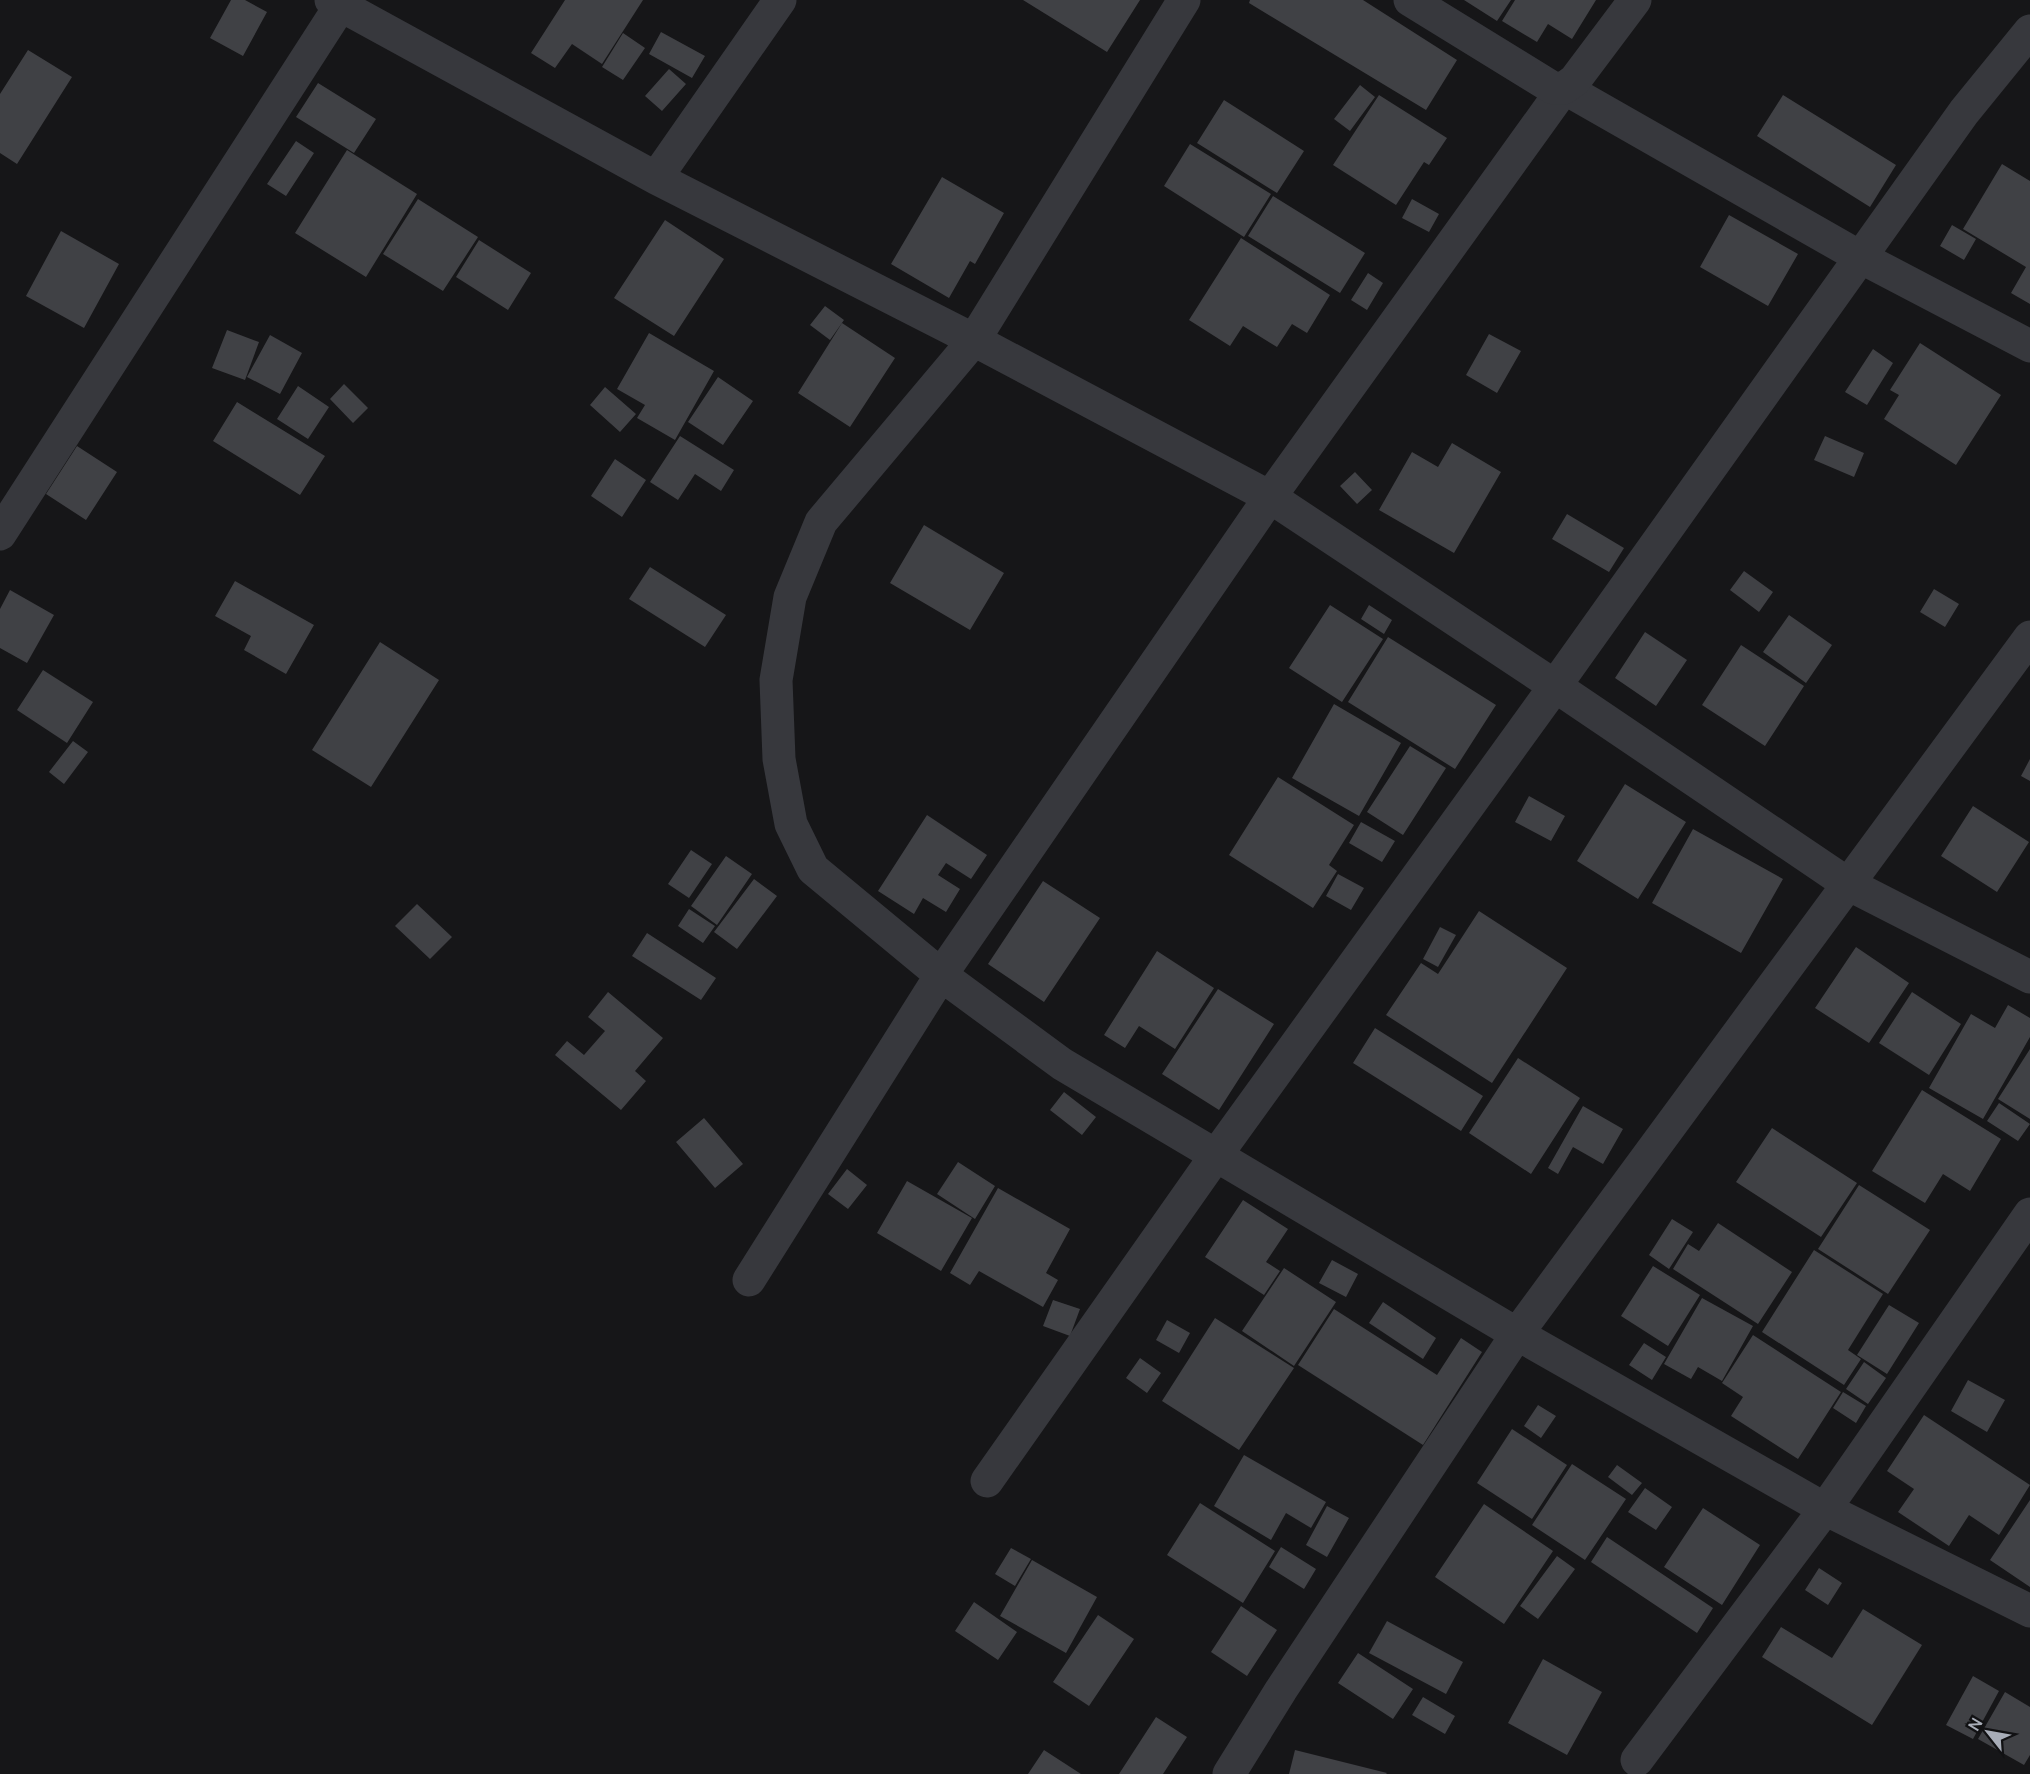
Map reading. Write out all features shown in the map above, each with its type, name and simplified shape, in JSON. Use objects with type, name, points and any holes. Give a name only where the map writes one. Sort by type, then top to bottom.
[{"type":"street","points":[[656,178],[780,0]]},
{"type":"street","points":[[1184,0],[974,340],[821,522],[790,597],[776,680],[779,759],[791,824],[813,869],[942,975],[1062,1064],[1518,1334],[1826,1509],[2030,1611]]},
{"type":"street","points":[[1410,0],[1553,88],[1564,88],[1860,257],[2030,346]]},
{"type":"street","points":[[749,1280],[942,975],[1270,497],[1564,88],[1575,80],[1635,0]]},
{"type":"street","points":[[0,534],[338,2],[656,178],[974,340],[1270,497],[1556,686],[1848,884],[2030,977]]},
{"type":"street","points":[[987,1481],[1217,1154],[1556,686],[1964,112],[2030,31]]},
{"type":"street","points":[[1229,1774],[1281,1690],[1518,1334],[2030,637]]},
{"type":"street","points":[[1637,1760],[1826,1509],[2030,1214]]},
{"type":"building","points":[[231,0],[245,0],[267,12],[243,56],[210,38]]},
{"type":"building","points":[[565,0],[643,0],[602,64],[572,44],[555,68],[531,53]]},
{"type":"building","points":[[1023,0],[1140,0],[1107,52]]},
{"type":"building","points":[[1250,0],[1363,0],[1457,60],[1426,110],[1249,3]]},
{"type":"building","points":[[1464,0],[1511,0],[1497,21]]},
{"type":"building","points":[[1515,0],[1596,0],[1572,39],[1548,24],[1537,42],[1502,21]]},
{"type":"building","points":[[661,32],[705,56],[692,78],[649,54]]},
{"type":"building","points":[[623,33],[645,48],[623,80],[602,67]]},
{"type":"building","points":[[28,50],[72,77],[17,164],[0,153],[0,94]]},
{"type":"building","points":[[669,69],[686,84],[662,111],[645,96]]},
{"type":"building","points":[[318,83],[376,119],[354,153],[296,117]]},
{"type":"building","points":[[1360,85],[1375,97],[1350,131],[1334,119]]},
{"type":"building","points":[[1379,95],[1447,138],[1429,165],[1424,162],[1396,205],[1333,165]]},
{"type":"building","points":[[1783,95],[1896,165],[1870,207],[1757,136]]},
{"type":"building","points":[[1224,100],[1304,151],[1277,193],[1197,143]]},
{"type":"building","points":[[296,141],[314,153],[286,196],[267,184]]},
{"type":"building","points":[[1190,144],[1271,194],[1244,237],[1164,186]]},
{"type":"building","points":[[347,150],[417,194],[366,277],[295,233]]},
{"type":"building","points":[[2002,164],[2030,181],[2030,304],[2011,293],[2026,267],[1963,229]]},
{"type":"building","points":[[942,177],[1004,213],[975,264],[970,261],[949,298],[891,264]]},
{"type":"building","points":[[1273,196],[1365,253],[1340,293],[1248,236]]},
{"type":"building","points":[[418,199],[478,237],[443,291],[383,254]]},
{"type":"building","points":[[1412,199],[1439,214],[1429,232],[1402,218]]},
{"type":"building","points":[[1729,215],[1798,254],[1768,306],[1700,267]]},
{"type":"building","points":[[665,220],[724,259],[674,336],[614,298]]},
{"type":"building","points":[[1952,225],[1976,239],[1964,260],[1940,246]]},
{"type":"building","points":[[61,231],[119,264],[84,328],[26,296]]},
{"type":"building","points":[[1241,238],[1330,295],[1307,333],[1292,324],[1277,347],[1243,326],[1230,346],[1189,320]]},
{"type":"building","points":[[479,240],[531,273],[508,310],[456,277]]},
{"type":"building","points":[[1368,273],[1383,283],[1367,310],[1351,300]]},
{"type":"building","points":[[825,306],[844,320],[830,340],[810,325]]},
{"type":"building","points":[[842,323],[895,358],[850,427],[798,393]]},
{"type":"building","points":[[227,330],[259,342],[245,380],[212,368]]},
{"type":"building","points":[[649,333],[714,371],[675,440],[637,418],[645,405],[617,389]]},
{"type":"building","points":[[1489,334],[1521,351],[1497,393],[1466,375]]},
{"type":"building","points":[[270,335],[302,353],[280,394],[247,377]]},
{"type":"building","points":[[1920,343],[2001,395],[1956,465],[1884,419],[1899,395],[1890,390]]},
{"type":"building","points":[[1873,349],[1893,363],[1867,405],[1845,392]]},
{"type":"building","points":[[718,377],[753,401],[723,445],[688,422]]},
{"type":"building","points":[[344,384],[368,408],[353,423],[330,399]]},
{"type":"building","points":[[298,386],[329,407],[308,439],[277,419]]},
{"type":"building","points":[[605,387],[636,414],[620,432],[590,405]]},
{"type":"building","points":[[237,402],[325,456],[300,495],[213,441]]},
{"type":"building","points":[[680,436],[734,470],[721,491],[695,474],[678,500],[650,482]]},
{"type":"building","points":[[1825,436],[1864,453],[1854,477],[1814,460]]},
{"type":"building","points":[[1452,443],[1501,472],[1454,553],[1379,510],[1412,452],[1438,467]]},
{"type":"building","points":[[77,446],[117,472],[86,520],[46,494]]},
{"type":"building","points":[[615,459],[646,480],[622,517],[591,496]]},
{"type":"building","points":[[1355,472],[1372,490],[1357,504],[1340,486]]},
{"type":"building","points":[[1567,514],[1624,548],[1609,572],[1552,539]]},
{"type":"building","points":[[924,525],[1004,573],[970,630],[890,583]]},
{"type":"building","points":[[650,567],[726,615],[705,647],[629,599]]},
{"type":"building","points":[[1744,571],[1773,592],[1759,612],[1730,590]]},
{"type":"building","points":[[235,581],[314,625],[286,674],[244,650],[251,636],[215,616]]},
{"type":"building","points":[[1934,589],[1959,604],[1945,627],[1920,612]]},
{"type":"building","points":[[10,590],[54,615],[27,663],[0,648],[0,609]]},
{"type":"building","points":[[1330,605],[1383,639],[1342,702],[1289,668]]},
{"type":"building","points":[[1369,605],[1392,620],[1384,634],[1361,619]]},
{"type":"building","points":[[1789,615],[1832,645],[1806,683],[1763,652]]},
{"type":"building","points":[[1645,632],[1687,660],[1656,706],[1615,678]]},
{"type":"building","points":[[1388,637],[1496,705],[1455,769],[1348,702]]},
{"type":"building","points":[[380,642],[439,680],[371,787],[312,750]]},
{"type":"building","points":[[1741,645],[1804,686],[1765,746],[1702,705]]},
{"type":"building","points":[[43,670],[93,702],[67,743],[17,710]]},
{"type":"building","points":[[1334,704],[1401,743],[1359,816],[1292,778]]},
{"type":"building","points":[[73,741],[88,752],[64,784],[49,772]]},
{"type":"building","points":[[1410,746],[1446,768],[1403,835],[1367,812]]},
{"type":"building","points":[[2030,759],[2030,781],[2021,776]]},
{"type":"building","points":[[1278,777],[1354,825],[1329,865],[1337,871],[1313,908],[1229,855]]},
{"type":"building","points":[[1625,784],[1686,822],[1638,899],[1577,861]]},
{"type":"building","points":[[1529,796],[1565,816],[1551,841],[1515,822]]},
{"type":"building","points":[[1973,806],[2029,842],[1997,892],[1941,856]]},
{"type":"building","points":[[927,815],[987,855],[971,879],[946,863],[938,875],[960,889],[946,912],[923,898],[914,914],[878,891]]},
{"type":"building","points":[[1361,822],[1395,841],[1382,862],[1349,843]]},
{"type":"building","points":[[1693,829],[1783,879],[1741,953],[1652,903]]},
{"type":"building","points":[[691,850],[712,864],[689,898],[668,884]]},
{"type":"building","points":[[726,856],[752,874],[717,925],[691,906]]},
{"type":"building","points":[[1338,874],[1364,888],[1351,910],[1326,896]]},
{"type":"building","points":[[754,879],[777,896],[737,949],[714,932]]},
{"type":"building","points":[[1043,881],[1100,918],[1044,1002],[988,964]]},
{"type":"building","points":[[417,904],[452,937],[430,959],[395,926]]},
{"type":"building","points":[[689,909],[715,926],[703,943],[678,926]]},
{"type":"building","points":[[1479,911],[1567,968],[1492,1083],[1386,1015],[1421,963],[1438,974]]},
{"type":"building","points":[[1440,927],[1456,935],[1438,967],[1423,959]]},
{"type":"building","points":[[647,933],[716,978],[701,1000],[632,956]]},
{"type":"building","points":[[1856,947],[1909,983],[1869,1043],[1815,1008]]},
{"type":"building","points":[[1157,951],[1214,988],[1175,1049],[1139,1026],[1125,1048],[1104,1035]]},
{"type":"building","points":[[1218,989],[1274,1024],[1219,1110],[1162,1074]]},
{"type":"building","points":[[608,992],[663,1038],[635,1071],[646,1081],[621,1110],[555,1055],[567,1041],[584,1055],[605,1031],[588,1017]]},
{"type":"building","points":[[1912,992],[1961,1024],[1929,1075],[1879,1043]]},
{"type":"building","points":[[2008,1005],[2030,1018],[2030,1037],[1983,1119],[1929,1088],[1971,1014],[1995,1028]]},
{"type":"building","points":[[1375,1028],[1483,1096],[1461,1131],[1353,1063]]},
{"type":"building","points":[[2030,1049],[2030,1119],[1998,1099]]},
{"type":"building","points":[[1518,1058],[1580,1098],[1531,1174],[1469,1133]]},
{"type":"building","points":[[1922,1090],[2001,1139],[1970,1191],[1943,1174],[1925,1203],[1872,1171]]},
{"type":"building","points":[[1064,1092],[1096,1117],[1082,1135],[1050,1110]]},
{"type":"building","points":[[1999,1103],[2030,1124],[2018,1141],[1987,1121]]},
{"type":"building","points":[[1583,1106],[1623,1129],[1603,1164],[1573,1147],[1558,1174],[1548,1168]]},
{"type":"building","points":[[704,1118],[743,1164],[715,1188],[676,1142]]},
{"type":"building","points":[[1772,1128],[1857,1183],[1821,1237],[1736,1182]]},
{"type":"building","points":[[958,1162],[995,1186],[975,1219],[937,1194]]},
{"type":"building","points":[[847,1169],[867,1185],[848,1209],[828,1194]]},
{"type":"building","points":[[907,1181],[972,1218],[941,1271],[877,1233]]},
{"type":"building","points":[[1859,1185],[1930,1230],[1888,1294],[1818,1249]]},
{"type":"building","points":[[998,1188],[1070,1229],[1046,1273],[1058,1280],[1043,1307],[979,1271],[970,1285],[950,1273]]},
{"type":"building","points":[[1243,1200],[1288,1229],[1266,1262],[1280,1271],[1264,1295],[1205,1257]]},
{"type":"building","points":[[1672,1219],[1693,1232],[1669,1269],[1649,1255]]},
{"type":"building","points":[[1718,1223],[1792,1272],[1758,1324],[1673,1269],[1688,1244],[1699,1251]]},
{"type":"building","points":[[1814,1250],[1883,1294],[1848,1350],[1861,1359],[1844,1385],[1762,1332]]},
{"type":"building","points":[[1332,1260],[1358,1274],[1346,1297],[1319,1283]]},
{"type":"building","points":[[1653,1266],[1700,1295],[1668,1346],[1621,1316]]},
{"type":"building","points":[[1284,1268],[1336,1302],[1294,1366],[1242,1331]]},
{"type":"building","points":[[1702,1298],[1753,1326],[1722,1381],[1698,1367],[1691,1379],[1664,1364]]},
{"type":"building","points":[[1053,1300],[1080,1309],[1070,1336],[1043,1326]]},
{"type":"building","points":[[1383,1302],[1436,1338],[1423,1359],[1369,1323]]},
{"type":"building","points":[[1889,1305],[1919,1323],[1887,1374],[1857,1355]]},
{"type":"building","points":[[1334,1309],[1437,1375],[1461,1338],[1482,1352],[1423,1445],[1298,1365]]},
{"type":"building","points":[[1215,1318],[1294,1368],[1239,1450],[1162,1401]]},
{"type":"building","points":[[1167,1320],[1190,1333],[1179,1353],[1156,1340]]},
{"type":"building","points":[[1753,1335],[1841,1392],[1798,1459],[1731,1416],[1743,1397],[1722,1383]]},
{"type":"building","points":[[1644,1343],[1666,1357],[1652,1380],[1629,1365]]},
{"type":"building","points":[[1140,1358],[1161,1373],[1147,1393],[1126,1378]]},
{"type":"building","points":[[1864,1362],[1886,1378],[1868,1404],[1846,1389]]},
{"type":"building","points":[[1968,1380],[2005,1400],[1987,1432],[1951,1411]]},
{"type":"building","points":[[1843,1392],[1866,1406],[1856,1423],[1833,1408]]},
{"type":"building","points":[[1538,1405],[1556,1416],[1541,1438],[1524,1426]]},
{"type":"building","points":[[1924,1415],[2030,1485],[1999,1535],[1969,1515],[1949,1546],[1898,1512],[1914,1489],[1887,1471]]},
{"type":"building","points":[[1512,1429],[1567,1465],[1532,1519],[1477,1483]]},
{"type":"building","points":[[1244,1455],[1326,1502],[1311,1528],[1286,1513],[1271,1540],[1214,1506]]},
{"type":"building","points":[[1572,1464],[1626,1499],[1585,1560],[1532,1525]]},
{"type":"building","points":[[1617,1465],[1642,1483],[1632,1495],[1608,1477]]},
{"type":"building","points":[[1645,1488],[1672,1507],[1656,1530],[1628,1512]]},
{"type":"building","points":[[2030,1500],[2030,1587],[1990,1560]]},
{"type":"building","points":[[1200,1503],[1275,1551],[1243,1603],[1167,1555]]},
{"type":"building","points":[[1484,1504],[1553,1551],[1504,1624],[1435,1577]]},
{"type":"building","points":[[1327,1506],[1349,1518],[1327,1557],[1306,1545]]},
{"type":"building","points":[[1703,1508],[1760,1545],[1722,1605],[1664,1567]]},
{"type":"building","points":[[1607,1537],[1713,1608],[1697,1633],[1591,1562]]},
{"type":"building","points":[[1281,1547],[1316,1569],[1304,1589],[1269,1567]]},
{"type":"building","points":[[1011,1548],[1031,1559],[1015,1586],[995,1574]]},
{"type":"building","points":[[1557,1556],[1575,1569],[1538,1619],[1520,1606]]},
{"type":"building","points":[[1032,1560],[1097,1597],[1066,1653],[1000,1616]]},
{"type":"building","points":[[1819,1568],[1842,1583],[1828,1605],[1805,1590]]},
{"type":"building","points":[[974,1602],[1017,1632],[998,1660],[955,1631]]},
{"type":"building","points":[[1241,1606],[1277,1630],[1247,1676],[1211,1652]]},
{"type":"building","points":[[1863,1609],[1922,1645],[1872,1725],[1762,1657],[1781,1627],[1832,1658]]},
{"type":"building","points":[[1098,1615],[1134,1639],[1089,1706],[1053,1682]]},
{"type":"building","points":[[1387,1621],[1463,1662],[1446,1694],[1369,1653]]},
{"type":"building","points":[[1358,1653],[1413,1689],[1393,1719],[1338,1683]]},
{"type":"building","points":[[1543,1659],[1602,1692],[1567,1755],[1508,1723]]},
{"type":"building","points":[[1973,1676],[1999,1691],[1973,1739],[1946,1725]]},
{"type":"building","points":[[2005,1692],[2030,1707],[2030,1755],[2024,1765],[1978,1739]]},
{"type":"building","points":[[1423,1697],[1455,1716],[1445,1734],[1412,1715]]},
{"type":"building","points":[[1156,1717],[1187,1737],[1163,1774],[1119,1774]]},
{"type":"building","points":[[1044,1750],[1081,1774],[1028,1774]]},
{"type":"building","points":[[1295,1750],[1387,1773],[1289,1774]]}]
